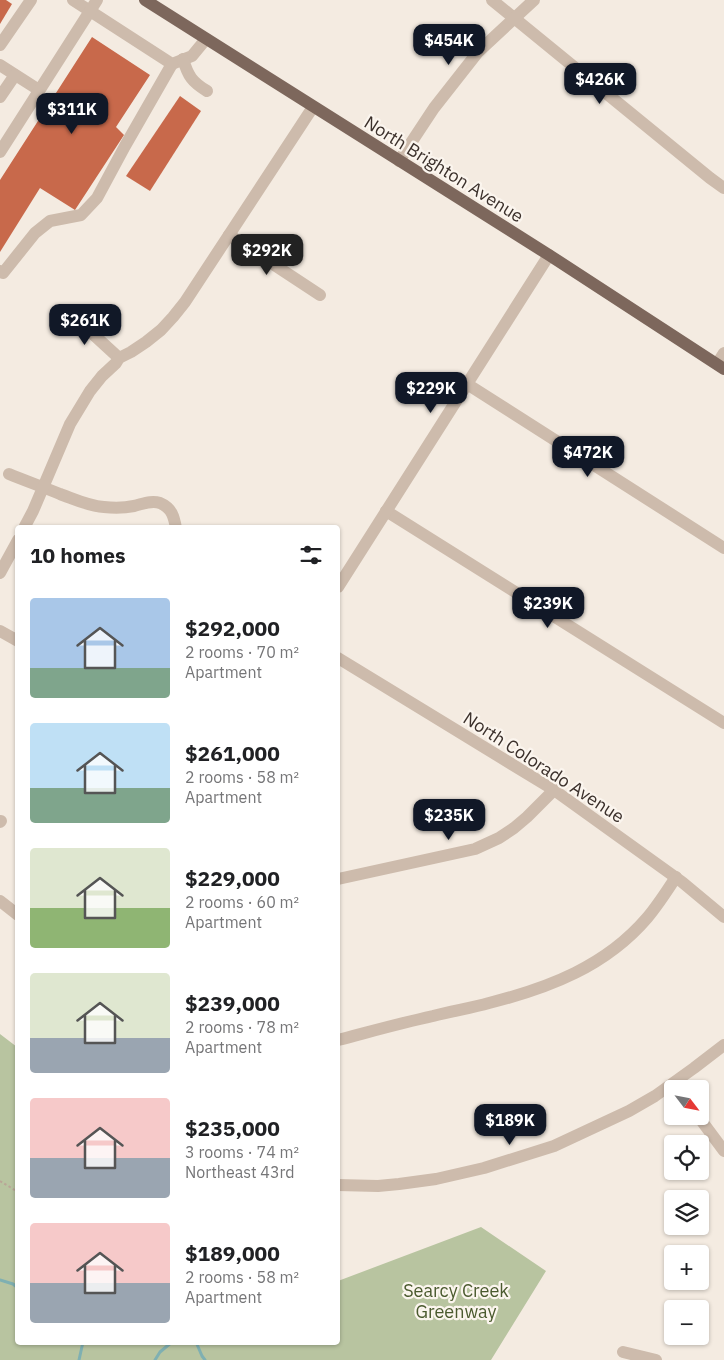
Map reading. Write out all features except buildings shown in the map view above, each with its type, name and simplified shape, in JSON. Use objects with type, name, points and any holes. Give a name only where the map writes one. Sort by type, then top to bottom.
[{"type":"main road","name":"North Brighton Avenue","points":[[145,0],[549,255],[720,367]]},
{"type":"street","points":[[0,45],[31,0]]},
{"type":"street","points":[[73,0],[93,5],[177,61],[196,84],[207,92]]},
{"type":"street","points":[[492,0],[724,188]]},
{"type":"street","points":[[399,161],[434,108],[478,52],[534,0]]},
{"type":"street","points":[[0,152],[93,5]]},
{"type":"street","points":[[0,271],[3,273],[35,233],[50,221],[81,215],[97,198],[124,146],[177,61],[192,56],[206,39]]},
{"type":"street","points":[[0,65],[39,90]]},
{"type":"street","points":[[0,97],[15,75]]},
{"type":"street","points":[[26,525],[79,406],[119,358],[146,342],[174,317],[313,107]]},
{"type":"street","points":[[229,235],[320,295]]},
{"type":"street","points":[[340,584],[549,255]]},
{"type":"street","points":[[70,313],[119,358]]},
{"type":"street","points":[[720,367],[724,352]]},
{"type":"street","points":[[467,384],[724,548]]},
{"type":"street","points":[[9,474],[88,504],[103,507],[118,508],[157,502],[164,505],[174,515],[176,525]]},
{"type":"street","points":[[386,511],[724,723]]},
{"type":"street","points":[[0,573],[15,546]]},
{"type":"street","points":[[0,632],[15,640]]},
{"type":"street","name":"North Colorado Avenue","points":[[340,659],[554,790],[676,877],[724,916]]},
{"type":"street","points":[[340,879],[475,849],[499,838],[514,828],[554,790]]},
{"type":"street","points":[[340,1040],[491,1003],[534,990],[575,974],[611,952],[630,936],[652,912],[676,877]]},
{"type":"street","points":[[0,901],[15,913]]},
{"type":"street","points":[[684,1080],[724,1045]]},
{"type":"street","points":[[340,1185],[378,1186],[399,1184],[436,1179],[484,1168],[554,1146],[664,1092]]},
{"type":"street","points":[[705,1125],[724,1150]]},
{"type":"street","points":[[623,1352],[656,1360]]},
{"type":"path","points":[[0,1181],[15,1190]]},
{"type":"green space","name":"Searcy Creek Greenway","points":[[0,1034],[15,1045],[15,1345],[340,1345],[340,1280],[481,1227],[546,1271],[491,1360],[0,1360]]},
{"type":"waterway","points":[[0,1280],[15,1286]]},
{"type":"waterway","points":[[79,1360],[82,1345]]},
{"type":"waterway","points":[[155,1360],[160,1352],[168,1345]]},
{"type":"waterway","points":[[197,1345],[205,1360]]}]
